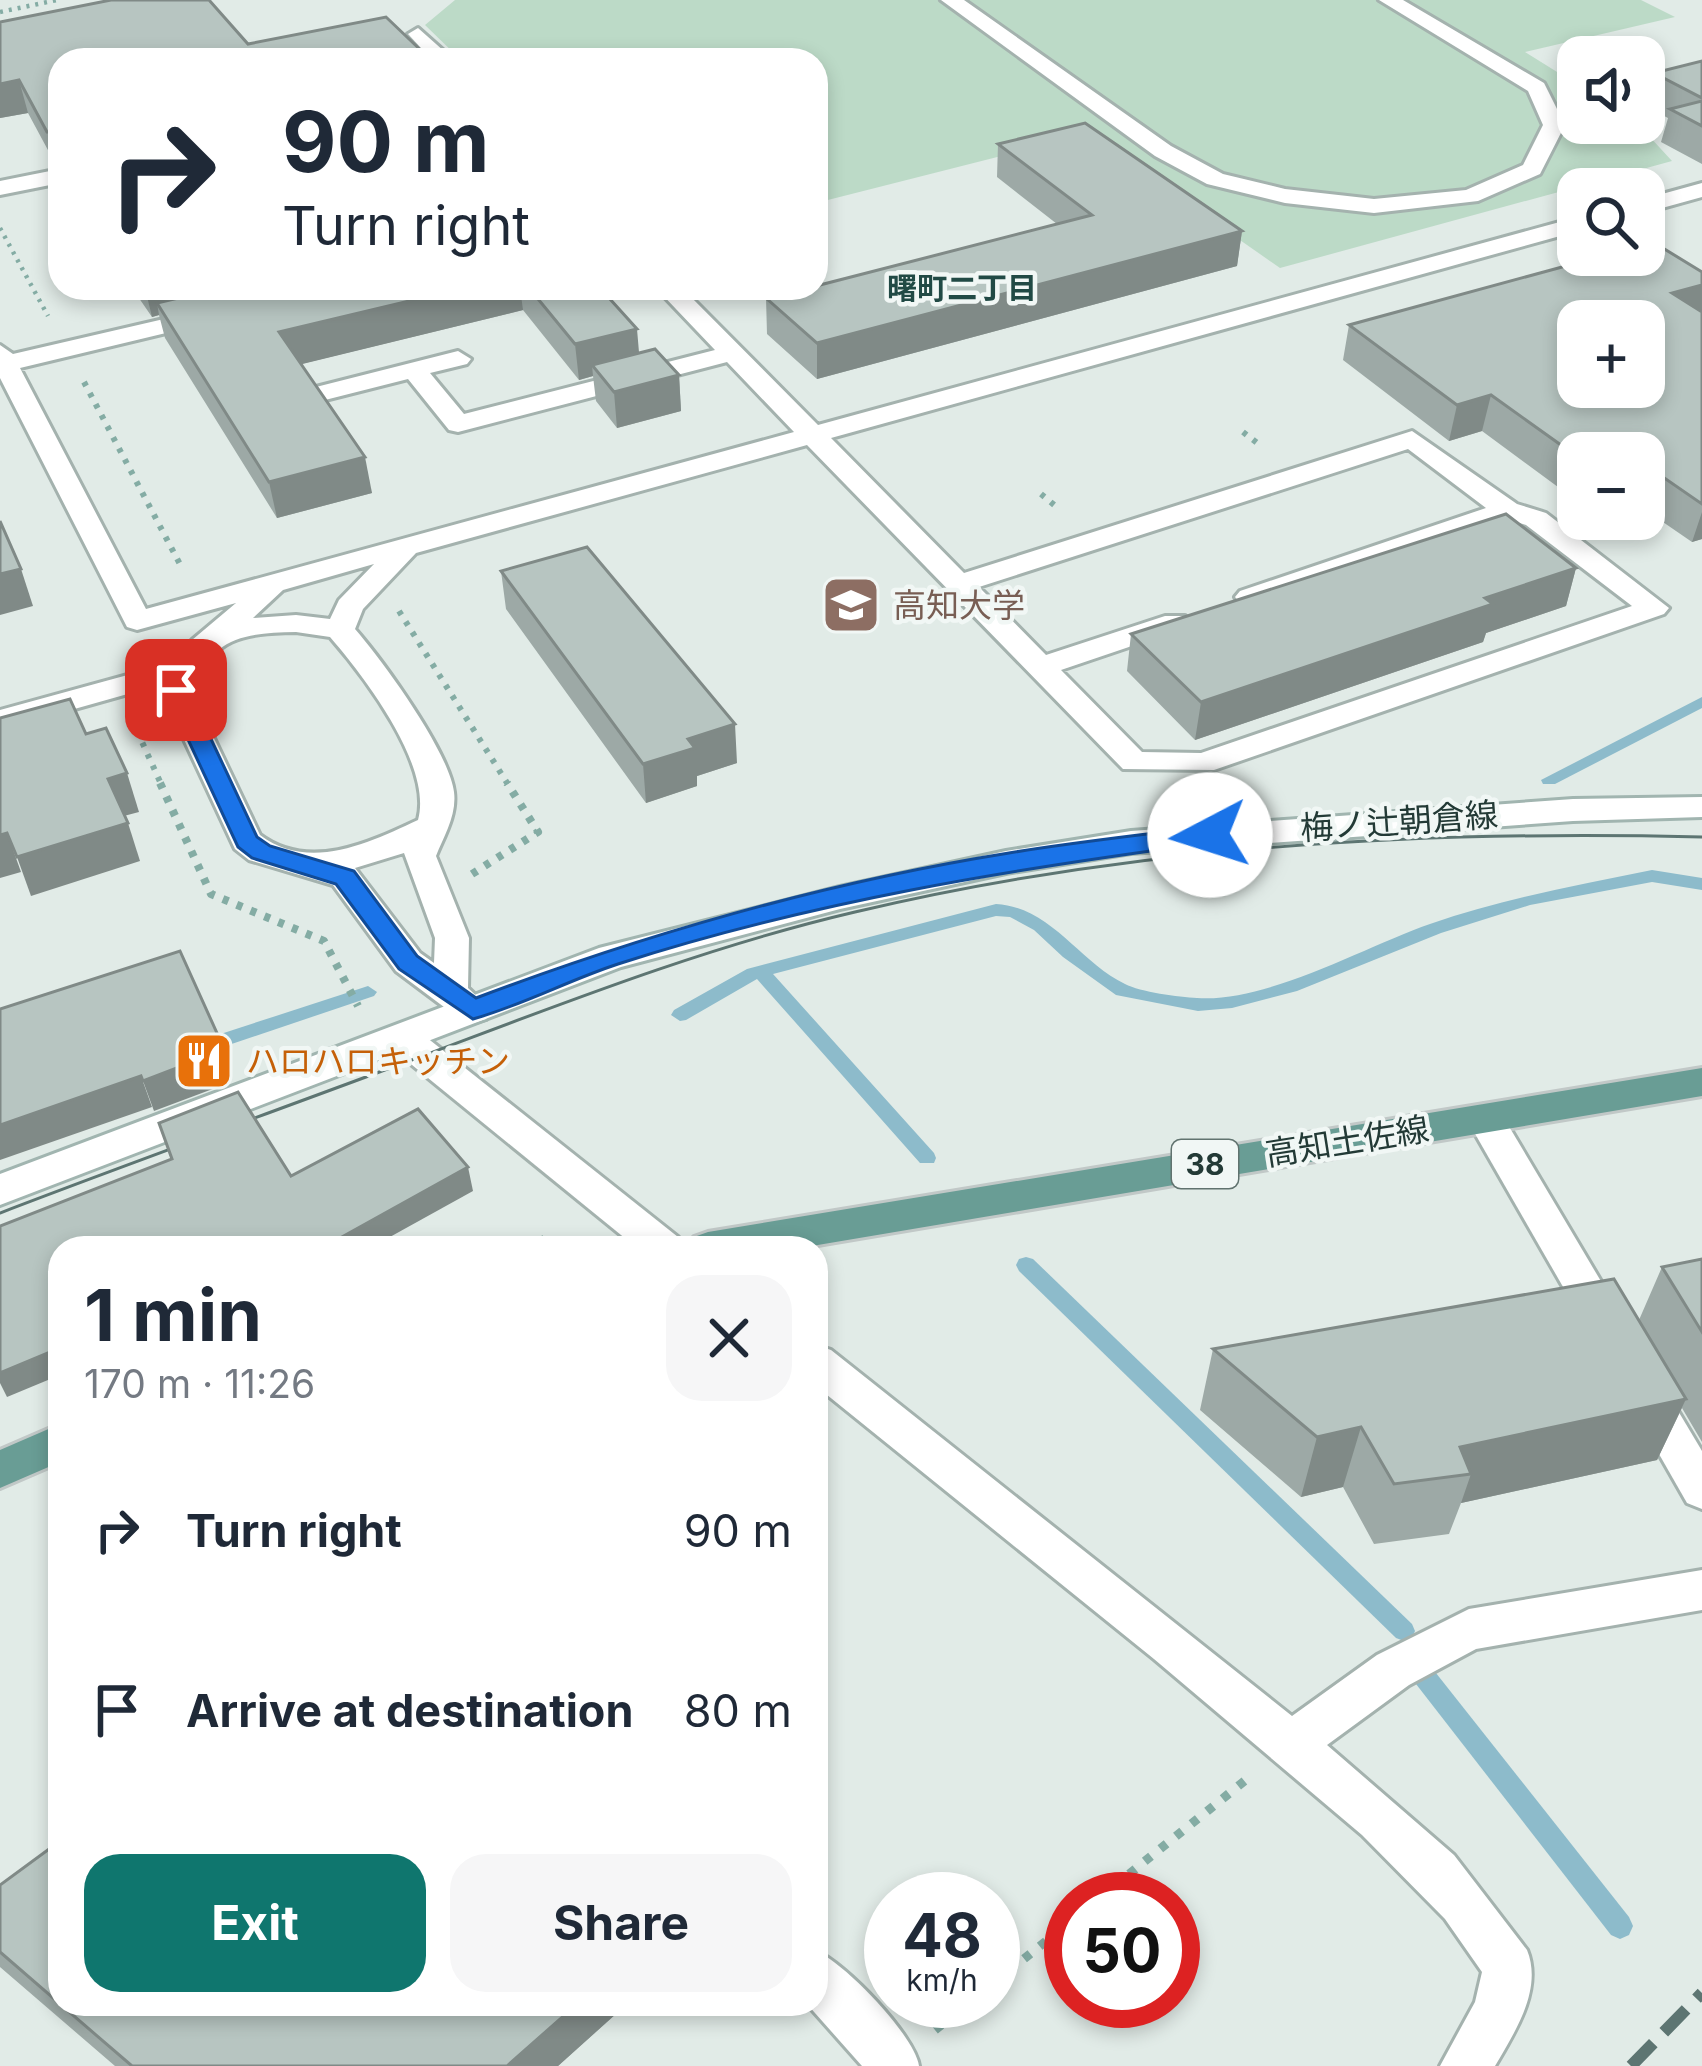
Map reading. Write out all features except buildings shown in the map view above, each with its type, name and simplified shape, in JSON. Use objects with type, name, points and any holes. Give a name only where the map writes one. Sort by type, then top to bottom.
[{"type":"main road","points":[[951,0],[1163,151],[1215,179],[1285,196],[1374,206],[1470,196],[1532,169],[1554,125],[1537,86],[1389,0]]},
{"type":"main road","points":[[418,34],[431,48]]},
{"type":"main road","points":[[0,188],[48,178]]},
{"type":"main road","points":[[1665,200],[1702,190]]},
{"type":"main road","points":[[240,308],[2,360],[137,621],[1557,230]]},
{"type":"main road","points":[[680,300],[1133,763],[1203,763],[1654,608],[1535,518],[1508,510],[1412,439],[959,584]]},
{"type":"main road","points":[[415,370],[458,424],[732,353]]},
{"type":"main road","points":[[325,392],[458,359]]},
{"type":"main road","points":[[1040,668],[1508,510]]},
{"type":"main road","points":[[340,630],[349,606],[405,550]]},
{"type":"main road","points":[[271,587],[221,634],[198,647],[182,669],[176,690],[247,841],[261,852],[345,878],[408,962],[462,1000]]},
{"type":"main road","points":[[221,634],[262,624],[308,622],[340,630],[361,651],[437,784],[438,811],[419,856],[452,938],[462,1000]]},
{"type":"main road","points":[[0,720],[182,669]]},
{"type":"main road","name":"梅ノ辻朝倉線","points":[[0,1190],[403,1038],[462,1000],[840,898],[1006,862],[1131,842],[1573,810],[1702,807]]},
{"type":"main road","points":[[310,865],[374,854],[432,826]]},
{"type":"main road","points":[[403,1038],[649,1236]]},
{"type":"main road","name":"高知土佐線","points":[[780,1236],[1702,1082]]},
{"type":"main road","points":[[1486,1118],[1702,1490]]},
{"type":"main road","points":[[828,1371],[1091,1583],[1157,1630],[1443,1874],[1484,1924],[1509,1968],[1498,2012],[1466,2066]]},
{"type":"main road","points":[[0,1469],[48,1447]]},
{"type":"main road","points":[[1291,1744],[1394,1670],[1469,1630],[1702,1590]]},
{"type":"main road","points":[[828,1989],[894,2063]]},
{"type":"path","points":[[0,12],[57,0]]},
{"type":"path","points":[[1132,1872],[1291,1744]]},
{"type":"path","points":[[1020,1962],[1044,1943]]},
{"type":"green space","points":[[455,0],[1641,0],[1675,17],[1594,36],[1557,36],[1557,45],[1525,52],[1557,72],[1557,144],[1656,144],[1672,161],[1646,168],[1557,168],[1557,192],[1280,268],[1088,134],[828,200],[828,48],[449,48],[425,25]]},
{"type":"waterway","points":[[1549,780],[1702,702]]},
{"type":"waterway","points":[[760,971],[996,910],[1013,911],[1040,926],[1122,991],[1198,1005],[1232,1002],[1291,987],[1435,929],[1528,900],[1652,876],[1702,884]]},
{"type":"waterway","points":[[680,1015],[760,971]]},
{"type":"waterway","points":[[760,971],[927,1158]]},
{"type":"waterway","points":[[202,1047],[368,992]]},
{"type":"waterway","points":[[1026,1265],[1404,1631]]},
{"type":"waterway","points":[[1424,1676],[1620,1926]]},
{"type":"tram line","points":[[0,1213],[634,978],[855,912],[1065,871],[1276,847],[1489,836],[1702,837]]},
{"type":"railway","points":[[1631,2066],[1702,1993]]},
{"type":"place","name":"高知大学","points":[[851,605]]},
{"type":"place","name":"ハロハロキッチン","points":[[204,1061]]},
{"type":"district","name":"曙町二丁目","points":[[962,288]]},
{"type":"route","points":[[176,690],[247,841],[261,852],[345,878],[408,962],[473,1010],[611,957],[840,898],[1006,862],[1210,835]]}]
